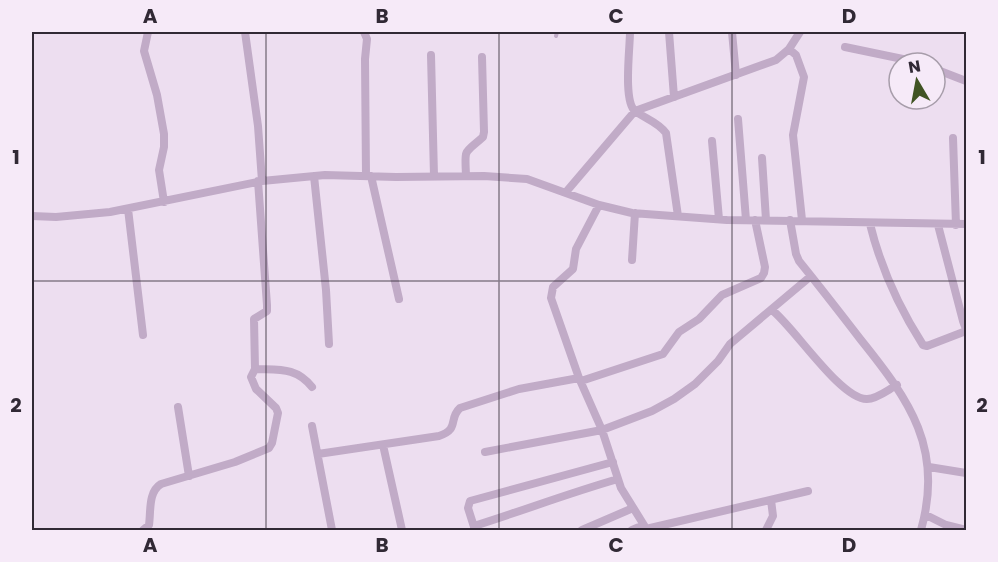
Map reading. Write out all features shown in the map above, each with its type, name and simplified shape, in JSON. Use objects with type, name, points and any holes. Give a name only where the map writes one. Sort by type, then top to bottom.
[{"type":"street","points":[[148,32],[144,51],[157,95],[164,134],[165,147],[159,170],[164,202]]},
{"type":"street","points":[[143,531],[149,525],[152,495],[156,487],[235,462],[268,448],[272,443],[278,413],[276,408],[256,389],[251,377],[255,369],[254,319],[256,315],[267,311],[267,305],[258,126],[245,32]]},
{"type":"street","points":[[364,32],[367,39],[365,60],[368,176],[399,299]]},
{"type":"street","points":[[630,32],[628,98],[635,111],[661,127],[666,134],[678,216]]},
{"type":"street","points":[[669,32],[674,97]]},
{"type":"street","points":[[732,32],[736,75]]},
{"type":"street","points":[[566,192],[635,111],[776,60],[789,49],[800,32]]},
{"type":"street","points":[[845,46],[887,55]]},
{"type":"street","points":[[789,49],[796,55],[804,76],[793,135],[802,220]]},
{"type":"street","points":[[431,55],[434,176]]},
{"type":"street","points":[[466,176],[467,149],[483,137],[484,132],[482,57]]},
{"type":"street","points":[[947,74],[966,81]]},
{"type":"street","points":[[738,119],[746,220]]},
{"type":"street","points":[[952,138],[956,225]]},
{"type":"street","points":[[712,141],[719,219]]},
{"type":"street","points":[[762,158],[766,220]]},
{"type":"street","points":[[314,176],[326,290],[329,344]]},
{"type":"street","points":[[32,216],[73,216],[128,209],[260,181],[314,176],[466,176],[527,179],[599,205],[635,213],[746,220],[966,224]]},
{"type":"street","points":[[599,205],[576,249],[573,269],[556,282],[551,290],[551,297],[580,380],[602,430],[618,479],[625,496],[646,528]]},
{"type":"street","points":[[128,209],[143,335]]},
{"type":"street","points":[[632,260],[635,213]]},
{"type":"street","points":[[318,454],[422,440],[448,433],[452,428],[456,411],[460,408],[519,389],[580,380],[663,354],[679,332],[699,319],[722,295],[761,278],[765,267],[755,220]]},
{"type":"street","points":[[790,220],[796,254],[897,385],[916,420],[928,467],[926,514],[921,531]]},
{"type":"street","points":[[870,224],[884,274],[909,325],[923,345],[927,346],[966,330],[938,225]]},
{"type":"street","points":[[485,452],[602,430],[652,411],[674,399],[703,376],[730,344],[811,276]]},
{"type":"street","points":[[771,310],[792,330],[831,377],[860,398],[872,398],[897,385]]},
{"type":"street","points":[[255,369],[293,371],[306,379],[312,387]]},
{"type":"street","points":[[178,407],[189,476]]},
{"type":"street","points":[[312,426],[332,531]]},
{"type":"street","points":[[383,445],[402,531]]},
{"type":"street","points":[[613,462],[470,501],[468,508],[474,528],[567,494],[618,479]]},
{"type":"street","points":[[928,467],[966,473]]},
{"type":"street","points":[[632,531],[808,491]]},
{"type":"street","points":[[766,531],[772,516],[771,500]]},
{"type":"street","points":[[582,531],[633,508]]},
{"type":"street","points":[[926,514],[946,525],[966,530]]}]
